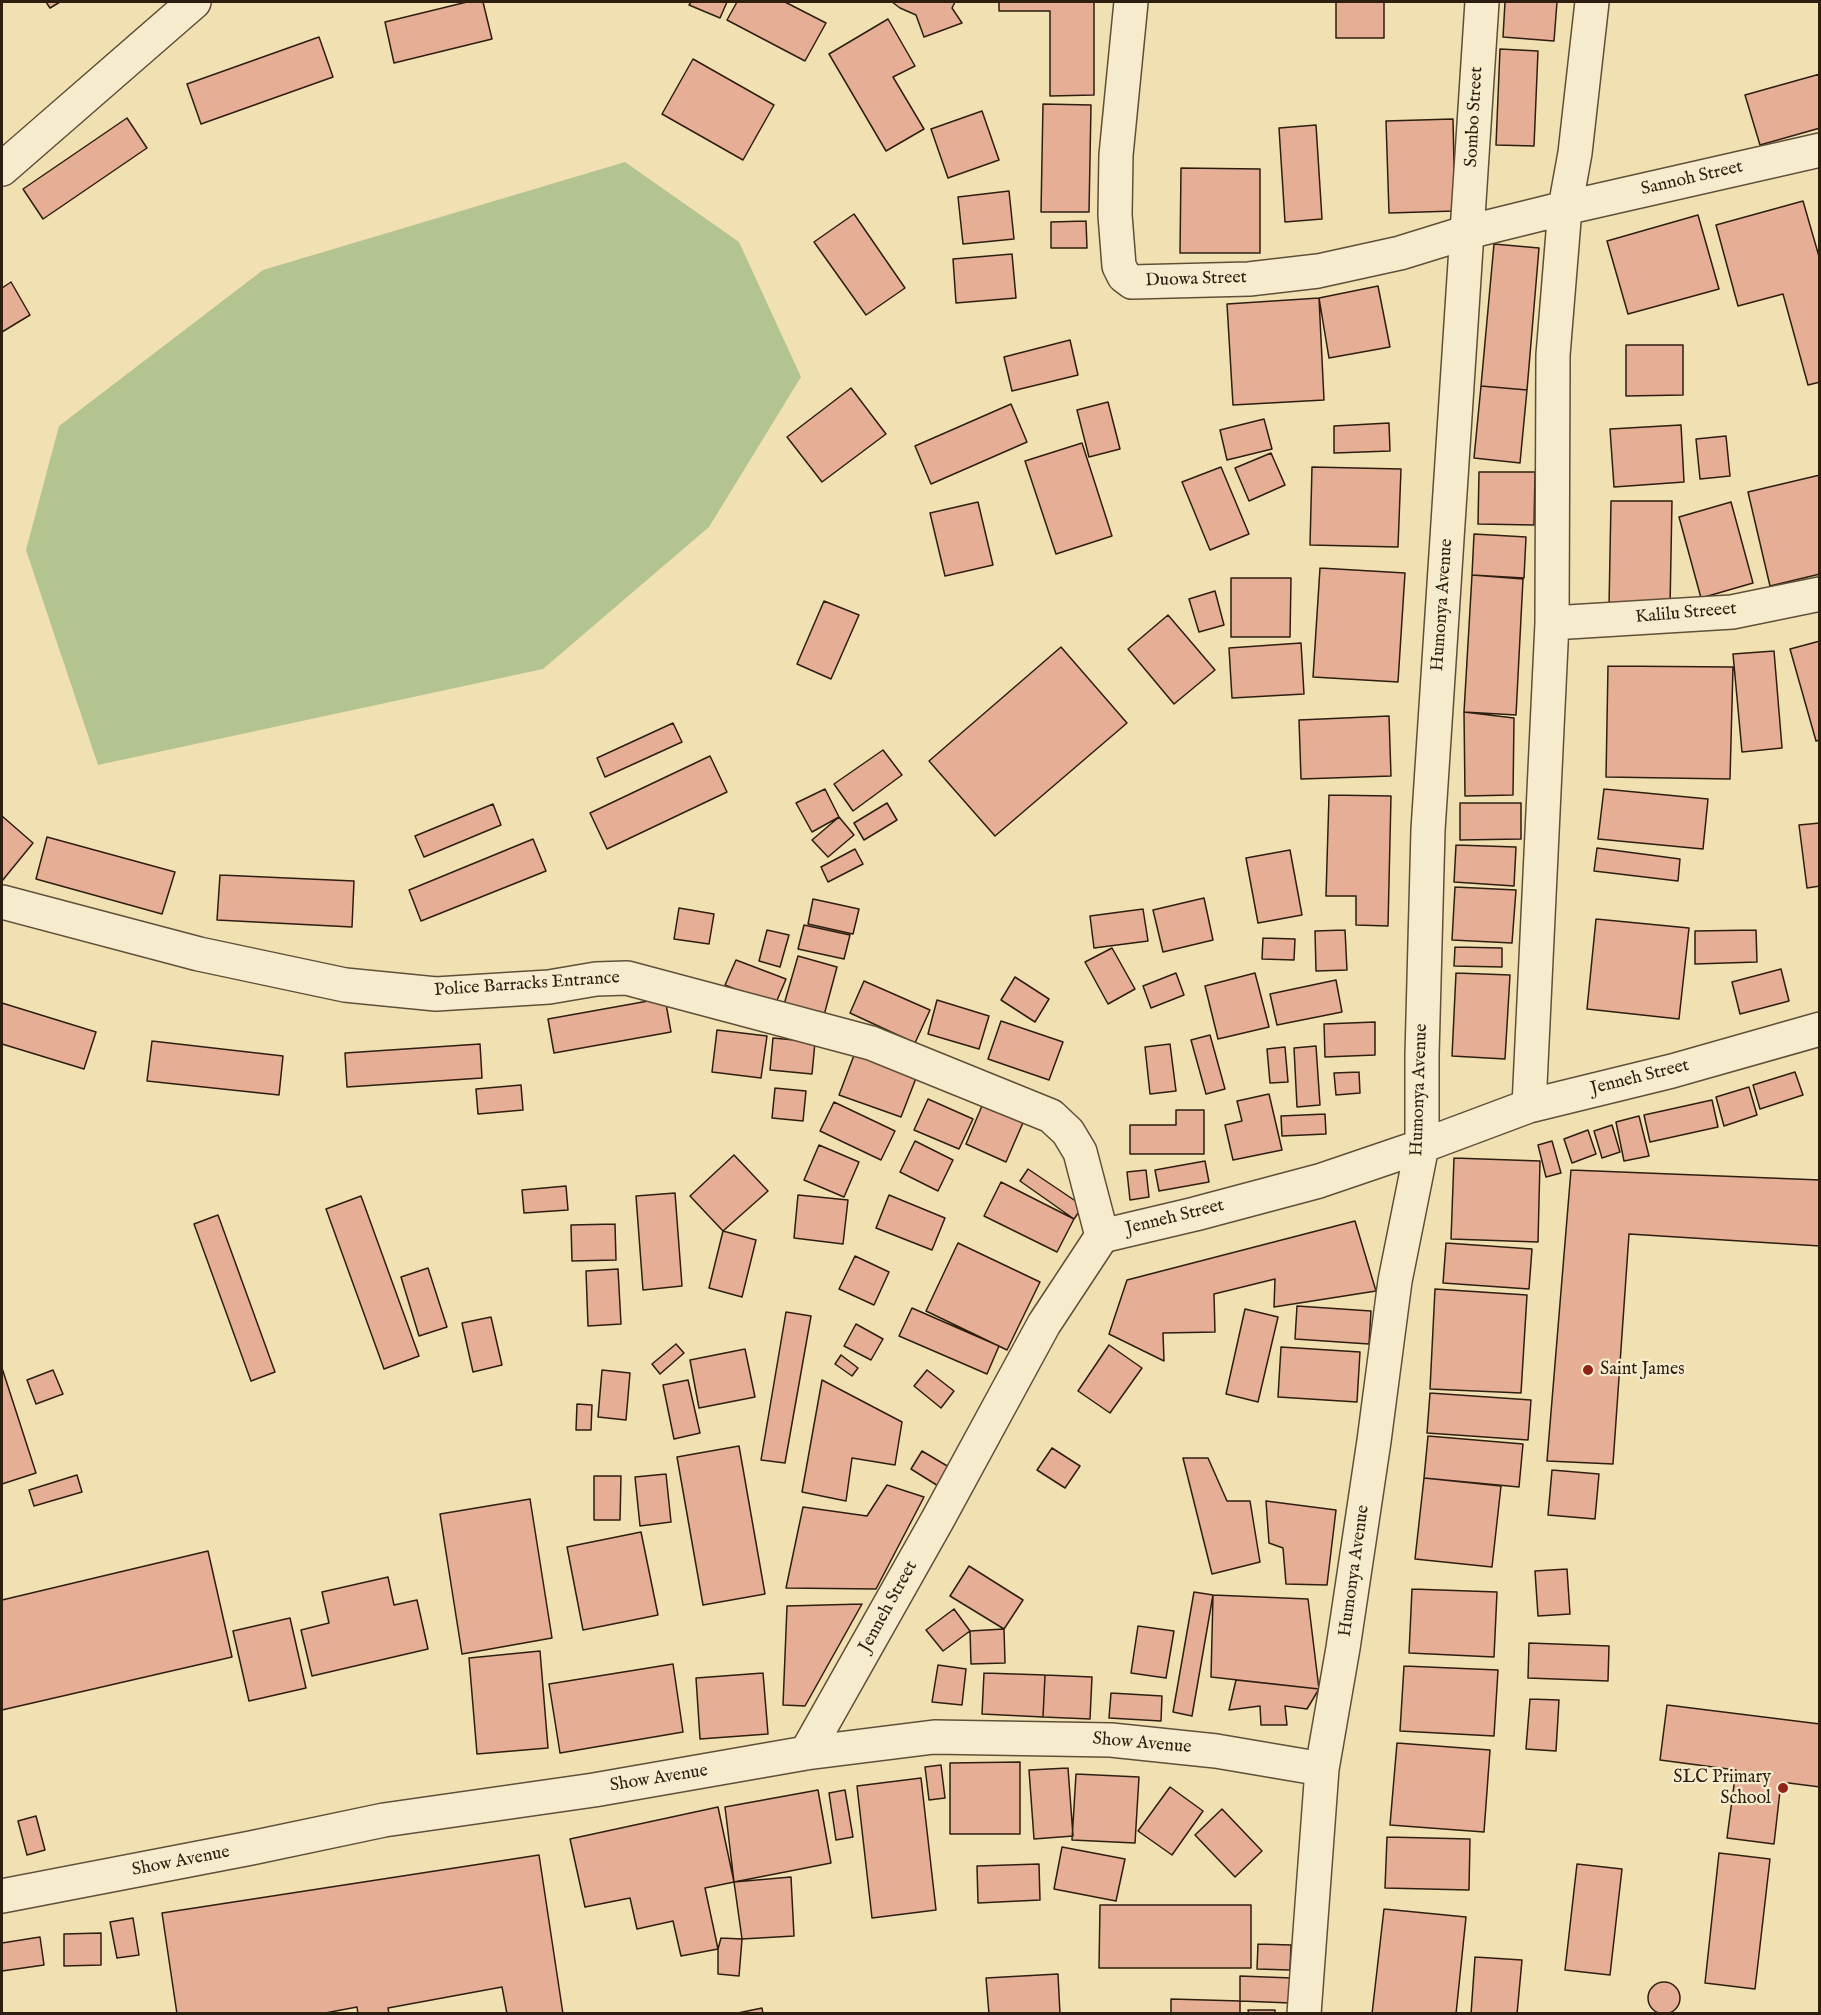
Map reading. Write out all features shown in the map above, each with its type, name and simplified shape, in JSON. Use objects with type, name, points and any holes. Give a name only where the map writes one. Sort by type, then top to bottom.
[{"type":"street","points":[[2,169],[194,2]]},
{"type":"street","name":"Duowa Street","points":[[1131,2],[1116,154],[1114,215],[1119,267],[1124,276],[1132,282],[1249,279],[1318,271],[1400,253],[1468,232]]},
{"type":"street","name":"Sombo Street","points":[[1468,232],[1482,2]]},
{"type":"street","points":[[1530,1106],[1552,623],[1553,355],[1564,208],[1576,141],[1592,2]]},
{"type":"street","name":"Sannoh Street","points":[[1468,232],[1820,150]]},
{"type":"street","name":"Humonya Avenue","points":[[1304,2013],[1322,1769],[1349,1613],[1395,1281],[1422,1146],[1428,830],[1457,367],[1468,232]]},
{"type":"street","name":"Kalilu Streeet","points":[[1552,623],[1732,612],[1820,594]]},
{"type":"street","name":"Police Barracks Entrance","points":[[2,902],[199,954],[345,985],[436,994],[549,987],[596,979],[627,978],[871,1043],[1051,1116],[1068,1132],[1080,1152],[1102,1236]]},
{"type":"street","name":"Jenneh Street","points":[[806,1753],[938,1519],[1044,1324],[1102,1236],[1319,1181],[1530,1106],[1672,1071],[1820,1029]]},
{"type":"street","name":"Show Avenue","points":[[2,1896],[384,1820],[594,1790],[806,1753],[934,1737],[1111,1740],[1216,1751],[1322,1769]]},
{"type":"green space","points":[[625,162],[739,242],[801,377],[709,527],[543,669],[98,765],[26,550],[59,426],[263,270]]},
{"type":"building","points":[[46,2],[60,2],[50,8]]},
{"type":"building","points":[[467,2],[483,2],[492,39],[394,63],[385,22]]},
{"type":"building","points":[[691,2],[727,2],[720,18],[689,5]]},
{"type":"building","points":[[737,2],[785,2],[826,23],[805,61],[727,20]]},
{"type":"building","points":[[892,2],[955,2],[952,8],[962,23],[924,37],[916,15]]},
{"type":"building","points":[[999,2],[1094,2],[1094,95],[1050,96],[1050,11],[999,11]]},
{"type":"building","points":[[1336,2],[1384,2],[1384,38],[1336,38]]},
{"type":"building","points":[[1505,2],[1557,2],[1554,41],[1503,37]]},
{"type":"building","points":[[888,19],[915,66],[893,77],[924,129],[886,151],[829,54]]},
{"type":"building","points":[[319,37],[333,77],[201,124],[187,84]]},
{"type":"building","points":[[1500,49],[1538,51],[1534,146],[1496,145]]},
{"type":"building","points":[[693,59],[774,105],[743,160],[662,114]]},
{"type":"building","points":[[1820,74],[1820,128],[1760,145],[1745,95]]},
{"type":"building","points":[[1043,104],[1091,105],[1089,212],[1041,212]]},
{"type":"building","points":[[982,111],[999,160],[948,178],[931,129]]},
{"type":"building","points":[[127,118],[147,148],[43,219],[23,189]]},
{"type":"building","points":[[1453,119],[1455,211],[1389,213],[1386,121]]},
{"type":"building","points":[[1316,125],[1322,219],[1285,222],[1279,128]]},
{"type":"building","points":[[1181,168],[1260,169],[1260,253],[1180,253]]},
{"type":"building","points":[[1009,191],[1014,239],[963,244],[958,197]]},
{"type":"building","points":[[1803,201],[1820,260],[1820,382],[1808,385],[1783,294],[1738,306],[1716,225]]},
{"type":"building","points":[[854,214],[905,288],[866,315],[814,242]]},
{"type":"building","points":[[1698,215],[1719,289],[1628,314],[1607,241]]},
{"type":"building","points":[[1086,221],[1087,248],[1051,248],[1051,222]]},
{"type":"building","points":[[1494,244],[1539,248],[1527,390],[1481,386]]},
{"type":"building","points":[[1012,254],[1016,298],[956,303],[953,259]]},
{"type":"building","points":[[11,282],[30,315],[2,332],[2,288]]},
{"type":"building","points":[[1378,286],[1390,347],[1329,358],[1319,298]]},
{"type":"building","points":[[1319,298],[1324,400],[1233,405],[1227,304]]},
{"type":"building","points":[[1070,340],[1078,375],[1012,391],[1004,357]]},
{"type":"building","points":[[1626,345],[1683,345],[1683,395],[1626,396]]},
{"type":"building","points":[[1481,386],[1527,390],[1520,463],[1474,458]]},
{"type":"building","points":[[851,388],[886,434],[822,482],[787,437]]},
{"type":"building","points":[[1108,402],[1120,449],[1089,457],[1077,410]]},
{"type":"building","points":[[1011,404],[1027,442],[931,484],[915,446]]},
{"type":"building","points":[[1264,419],[1272,449],[1227,460],[1220,430]]},
{"type":"building","points":[[1389,423],[1390,451],[1334,453],[1334,426]]},
{"type":"building","points":[[1681,425],[1684,482],[1614,487],[1610,429]]},
{"type":"building","points":[[1726,436],[1730,476],[1700,479],[1696,439]]},
{"type":"building","points":[[1082,443],[1112,536],[1056,554],[1025,461]]},
{"type":"building","points":[[1271,453],[1285,485],[1249,501],[1235,468]]},
{"type":"building","points":[[1221,467],[1249,534],[1210,550],[1182,482]]},
{"type":"building","points":[[1312,467],[1401,469],[1398,547],[1310,545]]},
{"type":"building","points":[[1479,472],[1535,472],[1534,525],[1478,524]]},
{"type":"building","points":[[1820,475],[1820,574],[1770,586],[1748,492]]},
{"type":"building","points":[[1611,501],[1672,501],[1670,608],[1609,607]]},
{"type":"building","points":[[978,502],[993,565],[945,576],[930,513]]},
{"type":"building","points":[[1731,502],[1753,583],[1701,598],[1679,517]]},
{"type":"building","points":[[1474,534],[1526,537],[1524,578],[1472,575]]},
{"type":"building","points":[[1320,568],[1405,573],[1398,682],[1313,677]]},
{"type":"building","points":[[1472,575],[1523,579],[1516,715],[1464,712]]},
{"type":"building","points":[[1231,578],[1291,578],[1290,637],[1231,637]]},
{"type":"building","points":[[1215,591],[1224,625],[1199,632],[1189,599]]},
{"type":"building","points":[[824,601],[859,615],[831,679],[797,664]]},
{"type":"building","points":[[1168,615],[1215,670],[1174,704],[1128,649]]},
{"type":"building","points":[[1820,641],[1820,740],[1816,741],[1790,649]]},
{"type":"building","points":[[1301,643],[1304,694],[1232,698],[1229,648]]},
{"type":"building","points":[[1061,647],[1127,723],[995,836],[929,761]]},
{"type":"building","points":[[1774,651],[1782,748],[1742,752],[1733,654]]},
{"type":"building","points":[[1608,666],[1733,667],[1730,779],[1606,777]]},
{"type":"building","points":[[1464,712],[1514,718],[1513,795],[1465,796]]},
{"type":"building","points":[[1389,716],[1391,776],[1301,779],[1299,720]]},
{"type":"building","points":[[673,723],[682,742],[605,777],[597,758]]},
{"type":"building","points":[[883,750],[902,775],[853,811],[834,784]]},
{"type":"building","points":[[710,756],[727,792],[607,849],[590,813]]},
{"type":"building","points":[[825,789],[839,817],[812,832],[796,803]]},
{"type":"building","points":[[1604,789],[1708,799],[1703,849],[1598,839]]},
{"type":"building","points":[[1329,795],[1391,796],[1388,926],[1356,925],[1356,896],[1326,896]]},
{"type":"building","points":[[887,803],[897,820],[864,840],[854,823]]},
{"type":"building","points":[[1460,803],[1521,803],[1521,839],[1460,840]]},
{"type":"building","points":[[493,804],[501,825],[424,857],[415,836]]},
{"type":"building","points":[[2,816],[33,843],[2,881]]},
{"type":"building","points":[[839,817],[854,835],[828,857],[812,840]]},
{"type":"building","points":[[1820,823],[1820,886],[1807,888],[1799,825]]},
{"type":"building","points":[[47,837],[175,872],[162,914],[36,879]]},
{"type":"building","points":[[533,839],[546,871],[421,921],[409,890]]},
{"type":"building","points":[[1456,845],[1516,847],[1514,886],[1454,882]]},
{"type":"building","points":[[1597,848],[1680,859],[1678,881],[1594,871]]},
{"type":"building","points":[[855,849],[863,864],[828,882],[821,867]]},
{"type":"building","points":[[1290,850],[1302,915],[1258,923],[1246,858]]},
{"type":"building","points":[[220,875],[354,881],[352,927],[217,920]]},
{"type":"building","points":[[1455,887],[1516,890],[1512,943],[1452,940]]},
{"type":"building","points":[[1204,898],[1213,940],[1163,952],[1153,910]]},
{"type":"building","points":[[813,899],[859,909],[853,934],[808,924]]},
{"type":"building","points":[[679,908],[714,914],[709,944],[674,939]]},
{"type":"building","points":[[1143,909],[1148,941],[1094,948],[1090,916]]},
{"type":"building","points":[[1596,919],[1689,928],[1679,1019],[1587,1009]]},
{"type":"building","points":[[804,925],[850,935],[844,959],[798,949]]},
{"type":"building","points":[[767,930],[789,935],[780,967],[759,961]]},
{"type":"building","points":[[1345,930],[1347,970],[1316,971],[1315,931]]},
{"type":"building","points":[[1756,930],[1757,962],[1695,964],[1695,931]]},
{"type":"building","points":[[1263,938],[1295,939],[1294,960],[1262,959]]},
{"type":"building","points":[[1455,947],[1502,948],[1502,967],[1454,966]]},
{"type":"building","points":[[1112,948],[1135,989],[1108,1004],[1085,962]]},
{"type":"building","points":[[798,956],[837,967],[823,1019],[783,1008]]},
{"type":"building","points":[[736,960],[786,979],[775,1005],[725,985]]},
{"type":"building","points":[[1781,969],[1789,1001],[1740,1014],[1732,982]]},
{"type":"building","points":[[1176,973],[1184,995],[1151,1008],[1143,986]]},
{"type":"building","points":[[1255,973],[1269,1027],[1218,1039],[1205,986]]},
{"type":"building","points":[[1456,973],[1510,975],[1505,1059],[1452,1056]]},
{"type":"building","points":[[1015,977],[1049,999],[1035,1022],[1001,1000]]},
{"type":"building","points":[[1336,980],[1342,1012],[1277,1025],[1270,994]]},
{"type":"building","points":[[864,981],[930,1010],[915,1043],[850,1013]]},
{"type":"building","points":[[665,998],[671,1032],[554,1053],[548,1019]]},
{"type":"building","points":[[937,1000],[989,1016],[979,1049],[928,1034]]},
{"type":"building","points":[[2,1003],[96,1032],[84,1069],[2,1044]]},
{"type":"building","points":[[1001,1021],[1063,1042],[1049,1080],[988,1059]]},
{"type":"building","points":[[1375,1022],[1375,1055],[1325,1057],[1324,1024]]},
{"type":"building","points":[[717,1030],[767,1036],[761,1078],[712,1072]]},
{"type":"building","points":[[1210,1035],[1225,1089],[1206,1094],[1191,1040]]},
{"type":"building","points":[[773,1038],[815,1042],[812,1074],[770,1070]]},
{"type":"building","points":[[152,1041],[283,1056],[279,1095],[147,1081]]},
{"type":"building","points":[[480,1044],[482,1078],[347,1087],[345,1053]]},
{"type":"building","points":[[1170,1044],[1176,1091],[1150,1094],[1145,1047]]},
{"type":"building","points":[[1316,1046],[1320,1105],[1297,1107],[1294,1048]]},
{"type":"building","points":[[1285,1047],[1288,1082],[1270,1083],[1267,1049]]},
{"type":"building","points":[[856,1050],[918,1073],[901,1117],[839,1095]]},
{"type":"building","points":[[1359,1072],[1360,1093],[1336,1095],[1334,1073]]},
{"type":"building","points":[[1795,1072],[1803,1095],[1760,1109],[1753,1085]]},
{"type":"building","points":[[521,1085],[523,1110],[478,1114],[476,1089]]},
{"type":"building","points":[[1749,1087],[1757,1115],[1724,1126],[1716,1097]]},
{"type":"building","points":[[775,1088],[806,1091],[803,1121],[772,1118]]},
{"type":"building","points":[[1269,1094],[1282,1150],[1233,1160],[1225,1125],[1242,1121],[1237,1101]]},
{"type":"building","points":[[928,1099],[973,1119],[959,1149],[914,1130]]},
{"type":"building","points":[[1712,1100],[1718,1127],[1650,1142],[1644,1115]]},
{"type":"building","points":[[984,1101],[1025,1118],[1006,1162],[966,1144]]},
{"type":"building","points":[[834,1102],[895,1131],[881,1160],[820,1131]]},
{"type":"building","points":[[1176,1110],[1204,1110],[1204,1154],[1130,1154],[1130,1125],[1176,1125]]},
{"type":"building","points":[[1325,1114],[1326,1134],[1282,1136],[1281,1116]]},
{"type":"building","points":[[1639,1116],[1649,1156],[1624,1161],[1616,1122]]},
{"type":"building","points":[[1612,1125],[1620,1152],[1602,1158],[1594,1131]]},
{"type":"building","points":[[1588,1130],[1596,1154],[1572,1163],[1564,1139]]},
{"type":"building","points":[[915,1141],[953,1160],[938,1191],[900,1172]]},
{"type":"building","points":[[1552,1141],[1561,1173],[1546,1177],[1538,1145]]},
{"type":"building","points":[[819,1145],[859,1162],[844,1197],[804,1180]]},
{"type":"building","points":[[734,1155],[768,1191],[723,1231],[690,1196]]},
{"type":"building","points":[[1454,1158],[1540,1161],[1538,1242],[1451,1239]]},
{"type":"building","points":[[1205,1161],[1209,1182],[1159,1191],[1155,1170]]},
{"type":"building","points":[[1028,1169],[1083,1206],[1074,1219],[1020,1181]]},
{"type":"building","points":[[1146,1170],[1149,1197],[1130,1200],[1127,1172]]},
{"type":"building","name":"Saint James","points":[[1571,1170],[1820,1180],[1820,1246],[1629,1234],[1613,1464],[1547,1461]]},
{"type":"building","points":[[1001,1182],[1074,1219],[1057,1252],[984,1216]]},
{"type":"building","points":[[566,1186],[568,1210],[524,1213],[522,1190]]},
{"type":"building","points":[[675,1193],[682,1286],[643,1290],[636,1196]]},
{"type":"building","points":[[798,1195],[848,1200],[843,1244],[794,1238]]},
{"type":"building","points":[[889,1195],[945,1218],[932,1250],[876,1228]]},
{"type":"building","points":[[361,1196],[419,1356],[384,1369],[326,1209]]},
{"type":"building","points":[[218,1215],[275,1372],[251,1381],[194,1224]]},
{"type":"building","points":[[1355,1221],[1376,1291],[1274,1307],[1275,1279],[1214,1294],[1215,1332],[1163,1333],[1164,1361],[1109,1334],[1127,1280]]},
{"type":"building","points":[[615,1224],[616,1260],[572,1261],[571,1225]]},
{"type":"building","points":[[723,1231],[756,1240],[742,1297],[709,1288]]},
{"type":"building","points":[[958,1243],[1040,1282],[1007,1350],[926,1311]]},
{"type":"building","points":[[1446,1243],[1532,1249],[1529,1289],[1443,1283]]},
{"type":"building","points":[[855,1256],[889,1272],[874,1305],[839,1289]]},
{"type":"building","points":[[428,1268],[447,1327],[419,1336],[401,1277]]},
{"type":"building","points":[[618,1269],[621,1324],[588,1326],[586,1271]]},
{"type":"building","points":[[1435,1289],[1527,1295],[1521,1393],[1430,1389]]},
{"type":"building","points":[[1297,1306],[1371,1311],[1369,1344],[1295,1339]]},
{"type":"building","points":[[912,1308],[999,1346],[987,1374],[899,1336]]},
{"type":"building","points":[[1245,1309],[1278,1317],[1258,1402],[1226,1394]]},
{"type":"building","points":[[786,1312],[811,1316],[785,1463],[761,1460]]},
{"type":"building","points":[[491,1317],[502,1365],[473,1372],[462,1323]]},
{"type":"building","points":[[856,1324],[883,1339],[871,1360],[844,1346]]},
{"type":"building","points":[[676,1344],[684,1353],[660,1374],[652,1364]]},
{"type":"building","points":[[1109,1345],[1142,1368],[1110,1413],[1078,1391]]},
{"type":"building","points":[[1281,1347],[1360,1352],[1357,1402],[1278,1397]]},
{"type":"building","points":[[745,1349],[755,1397],[699,1408],[690,1360]]},
{"type":"building","points":[[841,1355],[858,1368],[852,1376],[835,1364]]},
{"type":"building","points":[[2,1368],[36,1473],[2,1484]]},
{"type":"building","points":[[53,1370],[63,1394],[36,1404],[27,1380]]},
{"type":"building","points":[[602,1370],[630,1373],[626,1420],[598,1417]]},
{"type":"building","points":[[927,1370],[954,1391],[941,1408],[914,1386]]},
{"type":"building","points":[[688,1380],[700,1433],[674,1439],[663,1385]]},
{"type":"building","points":[[822,1380],[902,1422],[895,1465],[852,1458],[846,1501],[802,1492]]},
{"type":"building","points":[[1430,1393],[1531,1400],[1528,1440],[1427,1433]]},
{"type":"building","points":[[577,1404],[592,1405],[591,1430],[576,1430]]},
{"type":"building","points":[[1428,1436],[1523,1444],[1519,1487],[1424,1478]]},
{"type":"building","points":[[739,1446],[765,1594],[703,1605],[677,1457]]},
{"type":"building","points":[[1052,1448],[1080,1466],[1065,1488],[1037,1470]]},
{"type":"building","points":[[922,1451],[954,1470],[943,1489],[911,1469]]},
{"type":"building","points":[[1183,1458],[1208,1458],[1227,1501],[1250,1501],[1260,1562],[1212,1574]]},
{"type":"building","points":[[1552,1470],[1599,1474],[1595,1519],[1548,1515]]},
{"type":"building","points":[[666,1474],[671,1522],[640,1526],[635,1477]]},
{"type":"building","points":[[77,1475],[82,1492],[34,1506],[29,1490]]},
{"type":"building","points":[[594,1476],[621,1476],[620,1520],[594,1520]]},
{"type":"building","points":[[1424,1478],[1501,1486],[1492,1567],[1415,1559]]},
{"type":"building","points":[[887,1485],[924,1497],[876,1589],[786,1588],[803,1507],[867,1516]]},
{"type":"building","points":[[530,1499],[552,1638],[462,1654],[440,1514]]},
{"type":"building","points":[[1266,1501],[1336,1510],[1327,1585],[1286,1584],[1283,1548],[1269,1543]]},
{"type":"building","points":[[641,1532],[658,1615],[583,1630],[567,1547]]},
{"type":"building","points":[[208,1551],[232,1657],[2,1710],[2,1600]]},
{"type":"building","points":[[969,1566],[1023,1600],[1004,1629],[950,1596]]},
{"type":"building","points":[[1567,1569],[1570,1614],[1538,1616],[1535,1571]]},
{"type":"building","points":[[388,1577],[394,1605],[417,1600],[428,1649],[312,1676],[301,1630],[329,1623],[322,1592]]},
{"type":"building","points":[[1412,1589],[1497,1592],[1494,1657],[1409,1653]]},
{"type":"building","points":[[1194,1592],[1213,1595],[1192,1716],[1173,1712]]},
{"type":"building","points":[[1213,1595],[1308,1599],[1319,1689],[1211,1677]]},
{"type":"building","points":[[862,1604],[805,1706],[783,1705],[787,1606]]},
{"type":"building","points":[[954,1609],[970,1631],[943,1651],[926,1630]]},
{"type":"building","points":[[290,1618],[306,1688],[249,1701],[233,1631]]},
{"type":"building","points":[[1138,1626],[1174,1631],[1166,1678],[1131,1673]]},
{"type":"building","points":[[1004,1629],[1005,1663],[971,1664],[970,1631]]},
{"type":"building","points":[[1529,1643],[1609,1646],[1608,1681],[1528,1678]]},
{"type":"building","points":[[540,1651],[548,1748],[477,1754],[469,1658]]},
{"type":"building","points":[[673,1664],[683,1732],[560,1753],[549,1684]]},
{"type":"building","points":[[938,1665],[966,1669],[962,1705],[932,1702]]},
{"type":"building","points":[[1404,1666],[1498,1670],[1494,1736],[1400,1731]]},
{"type":"building","points":[[763,1673],[768,1734],[700,1739],[696,1678]]},
{"type":"building","points":[[984,1673],[1045,1675],[1043,1717],[982,1714]]},
{"type":"building","points":[[1045,1675],[1092,1677],[1090,1719],[1043,1717]]},
{"type":"building","points":[[1236,1680],[1319,1689],[1307,1709],[1285,1706],[1287,1725],[1261,1725],[1260,1706],[1229,1710]]},
{"type":"building","points":[[1111,1693],[1162,1696],[1161,1721],[1109,1718]]},
{"type":"building","points":[[1530,1699],[1559,1700],[1556,1751],[1526,1749]]},
{"type":"building","points":[[1667,1705],[1820,1724],[1820,1787],[1781,1782],[1774,1844],[1727,1838],[1736,1770],[1660,1760]]},
{"type":"building","points":[[1397,1743],[1490,1750],[1484,1832],[1390,1825]]},
{"type":"building","points":[[1020,1762],[1020,1834],[950,1834],[950,1763]]},
{"type":"building","points":[[941,1765],[945,1798],[929,1800],[925,1767]]},
{"type":"building","points":[[1068,1768],[1073,1836],[1034,1839],[1029,1770]]},
{"type":"building","points":[[1076,1774],[1139,1777],[1135,1843],[1072,1840]]},
{"type":"building","points":[[921,1778],[936,1910],[872,1918],[857,1786]]},
{"type":"building","points":[[1170,1787],[1203,1811],[1172,1855],[1138,1831]]},
{"type":"building","points":[[818,1790],[831,1863],[734,1882],[725,1807]]},
{"type":"building","points":[[845,1790],[853,1837],[836,1840],[829,1793]]},
{"type":"building","points":[[718,1807],[734,1882],[705,1888],[718,1949],[681,1956],[673,1921],[637,1929],[630,1898],[585,1907],[570,1839]]},
{"type":"building","points":[[1222,1809],[1262,1851],[1235,1877],[1195,1835]]},
{"type":"building","points":[[36,1816],[45,1850],[27,1855],[18,1821]]},
{"type":"building","points":[[1387,1837],[1470,1839],[1469,1890],[1385,1888]]},
{"type":"building","points":[[1062,1847],[1125,1859],[1116,1901],[1054,1889]]},
{"type":"building","points":[[1719,1853],[1770,1859],[1755,1989],[1705,1983]]},
{"type":"building","points":[[539,1855],[563,2014],[507,2014],[502,1987],[388,2008],[389,2014],[358,2014],[357,2007],[320,2014],[177,2014],[162,1913]]},
{"type":"building","points":[[1039,1864],[1040,1900],[978,1903],[977,1866]]},
{"type":"building","points":[[1577,1864],[1622,1869],[1610,1975],[1565,1970]]},
{"type":"building","points":[[791,1877],[794,1936],[742,1939],[734,1882]]},
{"type":"building","points":[[1100,1905],[1251,1905],[1251,1968],[1099,1968]]},
{"type":"building","points":[[1384,1909],[1466,1917],[1456,2014],[1372,2014]]},
{"type":"building","points":[[133,1918],[139,1955],[117,1958],[110,1922]]},
{"type":"building","points":[[101,1933],[101,1965],[64,1966],[64,1934]]},
{"type":"building","points":[[40,1937],[44,1965],[2,1971],[2,1943]]},
{"type":"building","points":[[721,1938],[742,1939],[739,1976],[718,1974],[718,1949]]},
{"type":"building","points":[[1258,1944],[1291,1945],[1290,1970],[1257,1969]]},
{"type":"building","points":[[1475,1957],[1522,1960],[1517,2014],[1471,2014]]},
{"type":"building","points":[[1058,1974],[1060,2014],[989,2014],[986,1978]]},
{"type":"building","points":[[1240,1976],[1292,1978],[1291,2003],[1240,2001]]},
{"type":"building","points":[[1664,1982],[1676,1986],[1680,1998],[1676,2010],[1664,2014],[1652,2010],[1648,1998],[1652,1986]]},
{"type":"building","points":[[1171,1999],[1240,2001],[1240,2014],[1171,2014]]},
{"type":"building","points":[[762,2008],[763,2014],[733,2014]]},
{"type":"building","points":[[1248,2010],[1275,2010],[1275,2014],[1249,2014]]},
{"type":"place","name":"Saint James","points":[[1588,1370]]},
{"type":"place","name":"SLC Primary School","points":[[1783,1788]]}]
